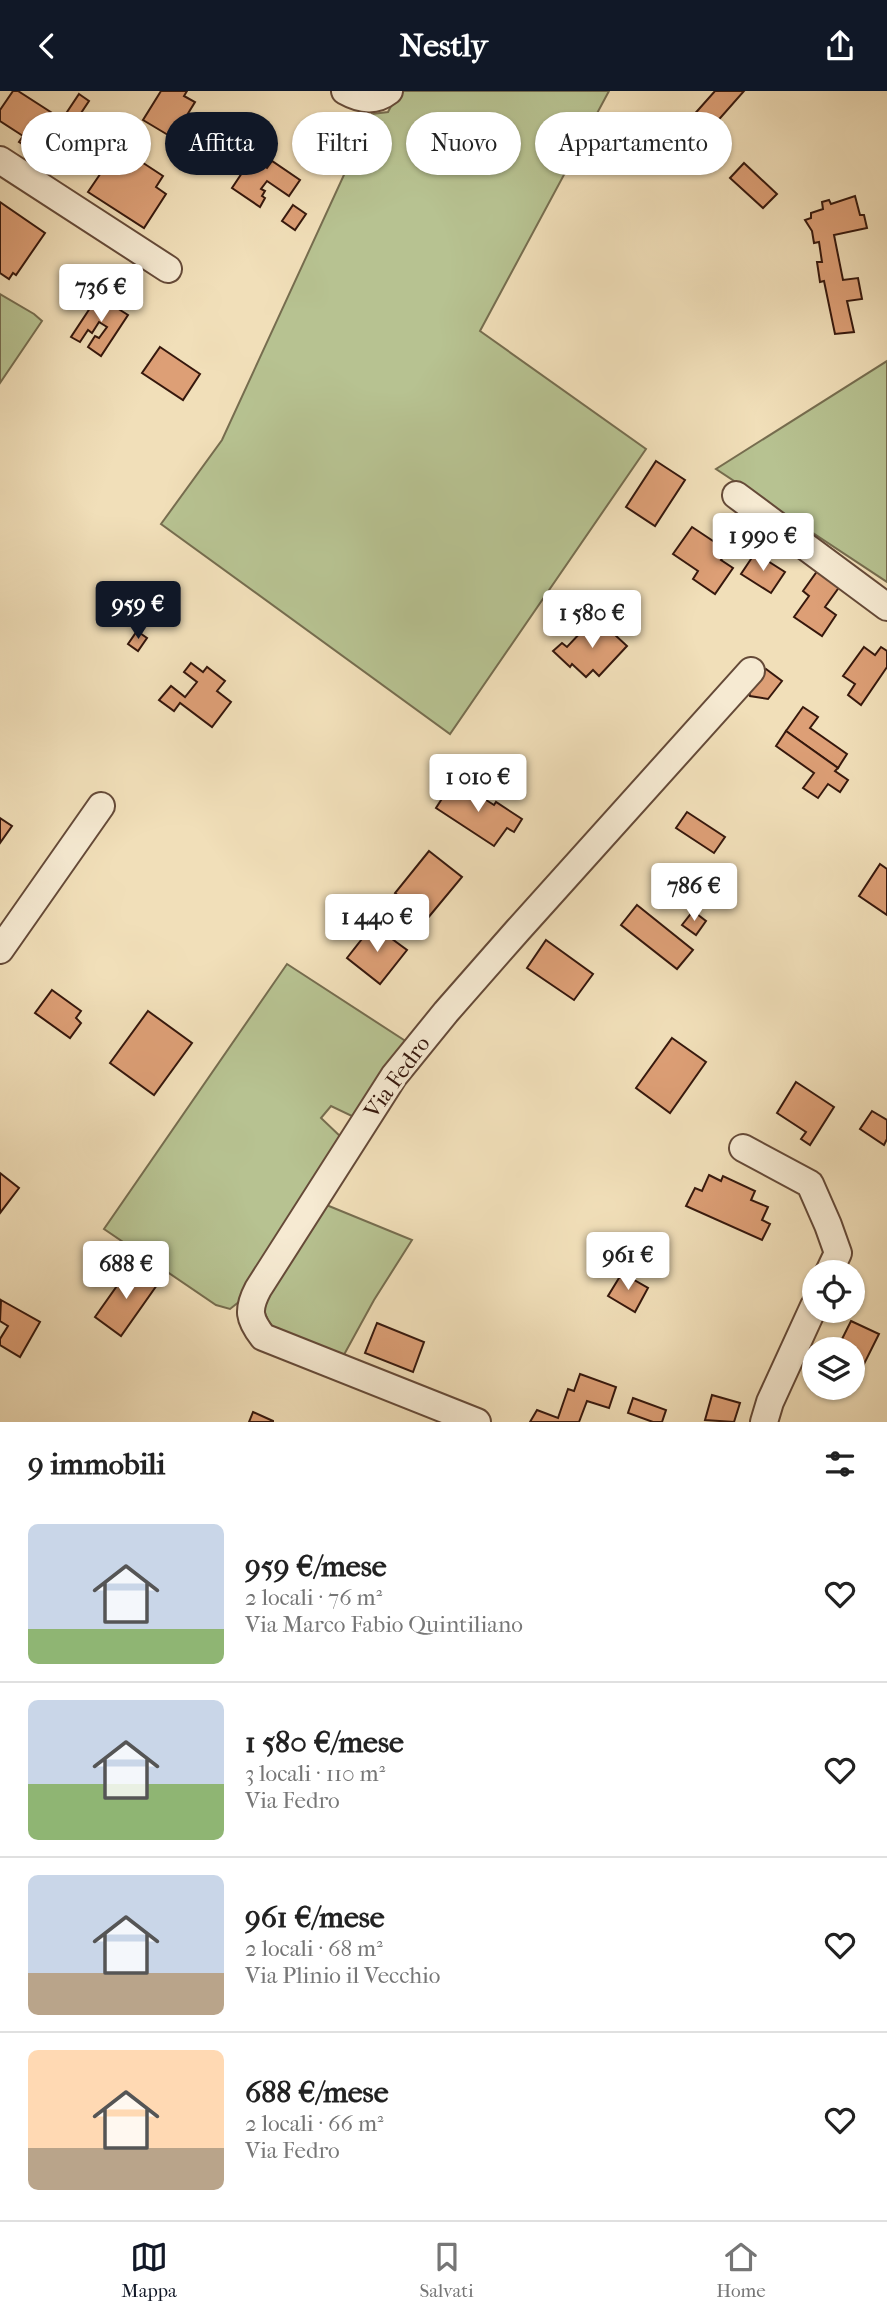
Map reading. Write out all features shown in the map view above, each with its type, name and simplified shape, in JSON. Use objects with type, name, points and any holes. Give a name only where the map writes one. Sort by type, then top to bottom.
[{"type":"street","points":[[345,91],[370,100],[382,97],[390,91]]},
{"type":"street","points":[[0,160],[168,269]]},
{"type":"street","points":[[736,495],[887,607]]},
{"type":"street","name":"Via Fedro","points":[[477,1422],[263,1337],[253,1324],[250,1305],[394,1076],[455,1002],[751,671]]},
{"type":"street","points":[[0,950],[101,806]]},
{"type":"street","points":[[743,1148],[810,1184],[838,1253],[835,1260]]},
{"type":"street","points":[[764,1422],[770,1402],[806,1323]]},
{"type":"green space","points":[[399,91],[609,91],[598,112],[535,112],[535,175],[564,175],[480,331],[646,449],[450,734],[161,524],[222,440],[344,175],[392,175],[392,112],[388,112]]},
{"type":"green space","points":[[0,294],[42,321],[0,383]]},
{"type":"green space","points":[[887,361],[887,582],[716,469]]},
{"type":"green space","points":[[287,964],[407,1042],[356,1118],[331,1106],[321,1118],[343,1139],[245,1297],[230,1309],[216,1305],[104,1229]]},
{"type":"green space","points":[[324,1204],[412,1240],[374,1300],[340,1362],[304,1349],[283,1336],[267,1318],[263,1306]]},
{"type":"building","points":[[13,91],[18,91],[51,112],[21,112],[21,135],[0,121],[0,110]]},
{"type":"building","points":[[161,91],[187,91],[184,96],[195,102],[189,112],[165,112],[165,133],[151,125],[151,112],[148,112]]},
{"type":"building","points":[[715,91],[744,91],[725,112],[696,112]]},
{"type":"building","points":[[79,94],[89,101],[82,112],[67,112]]},
{"type":"building","points":[[744,163],[777,194],[763,208],[730,178]]},
{"type":"building","points":[[278,165],[300,180],[289,196],[267,181],[261,189],[265,191],[262,196],[265,198],[260,207],[232,188],[241,175],[278,175]]},
{"type":"building","points":[[151,168],[163,176],[156,187],[166,194],[144,228],[88,192],[100,175],[151,175]]},
{"type":"building","points":[[855,196],[867,228],[834,235],[843,280],[858,278],[862,299],[847,301],[854,332],[835,334],[824,281],[820,282],[817,262],[822,262],[819,242],[814,243],[812,231],[805,220],[811,218],[811,213],[823,209],[822,202],[829,200],[831,204]]},
{"type":"building","points":[[0,202],[45,233],[16,275],[13,273],[9,279],[0,273]]},
{"type":"building","points":[[293,205],[306,214],[295,230],[282,221]]},
{"type":"building","points":[[98,296],[128,315],[101,356],[88,347],[95,336],[99,338],[107,327],[99,322],[92,333],[88,330],[80,342],[71,337]]},
{"type":"building","points":[[160,347],[200,374],[183,400],[142,373]]},
{"type":"building","points":[[656,461],[685,480],[655,526],[626,507]]},
{"type":"building","points":[[692,527],[728,551],[721,560],[733,568],[715,594],[693,579],[698,571],[673,554]]},
{"type":"building","points":[[755,553],[785,572],[771,593],[741,574]]},
{"type":"building","points":[[818,570],[840,586],[825,607],[836,615],[822,636],[794,617],[809,596],[803,591]]},
{"type":"building","points":[[600,621],[627,646],[599,676],[593,670],[586,677],[553,651],[562,643],[567,647],[583,630],[588,635]]},
{"type":"building","points":[[137,631],[147,638],[138,651],[128,644]]},
{"type":"building","points":[[864,647],[875,655],[881,647],[887,651],[887,667],[861,705],[848,695],[855,684],[843,676]]},
{"type":"building","points":[[191,663],[203,672],[207,667],[225,681],[217,691],[231,702],[212,727],[180,703],[174,711],[159,700],[171,686],[185,697],[197,682],[184,672]]},
{"type":"building","points":[[766,669],[782,681],[768,699],[750,696],[748,687]]},
{"type":"building","points":[[803,707],[818,717],[810,728],[847,754],[838,768],[786,731]]},
{"type":"building","points":[[786,731],[838,768],[835,771],[848,780],[840,792],[828,784],[818,798],[803,788],[814,773],[776,746]]},
{"type":"building","points":[[452,783],[461,790],[464,786],[494,805],[496,802],[522,819],[514,832],[507,828],[494,846],[436,808]]},
{"type":"building","points":[[687,812],[725,837],[714,853],[676,828]]},
{"type":"building","points":[[0,818],[12,826],[0,843]]},
{"type":"building","points":[[429,851],[462,877],[427,919],[395,893]]},
{"type":"building","points":[[880,864],[887,869],[887,915],[859,896]]},
{"type":"building","points":[[637,905],[693,950],[677,969],[621,925]]},
{"type":"building","points":[[693,911],[706,921],[696,935],[682,925]]},
{"type":"building","points":[[373,925],[407,950],[380,984],[347,958]]},
{"type":"building","points":[[546,940],[593,974],[574,1000],[527,968]]},
{"type":"building","points":[[52,990],[81,1011],[76,1018],[81,1023],[70,1038],[35,1013]]},
{"type":"building","points":[[148,1011],[192,1043],[154,1095],[110,1063]]},
{"type":"building","points":[[672,1038],[706,1062],[670,1113],[636,1088]]},
{"type":"building","points":[[796,1082],[834,1107],[810,1145],[801,1139],[806,1132],[777,1113]]},
{"type":"building","points":[[872,1111],[887,1120],[887,1139],[884,1145],[860,1129]]},
{"type":"building","points":[[0,1173],[19,1188],[0,1213]]},
{"type":"building","points":[[709,1175],[721,1181],[723,1176],[755,1191],[751,1200],[768,1207],[762,1220],[770,1224],[762,1240],[686,1206],[695,1188],[702,1191]]},
{"type":"building","points":[[131,1266],[157,1285],[121,1336],[95,1317]]},
{"type":"building","points":[[622,1273],[648,1288],[635,1312],[608,1296]]},
{"type":"building","points":[[1,1300],[40,1322],[20,1357],[0,1345],[0,1339],[8,1326],[0,1321]]},
{"type":"building","points":[[377,1323],[424,1342],[413,1372],[365,1353]]},
{"type":"building","points":[[850,1323],[879,1334],[865,1362],[865,1337],[843,1337]]},
{"type":"building","points":[[580,1374],[616,1387],[609,1408],[587,1401],[579,1422],[530,1422],[537,1410],[558,1418],[568,1389],[574,1391]]},
{"type":"building","points":[[712,1395],[740,1403],[734,1422],[705,1420]]},
{"type":"building","points":[[633,1398],[666,1410],[662,1422],[653,1422],[628,1413]]},
{"type":"building","points":[[253,1412],[273,1421],[273,1422],[249,1422]]}]
